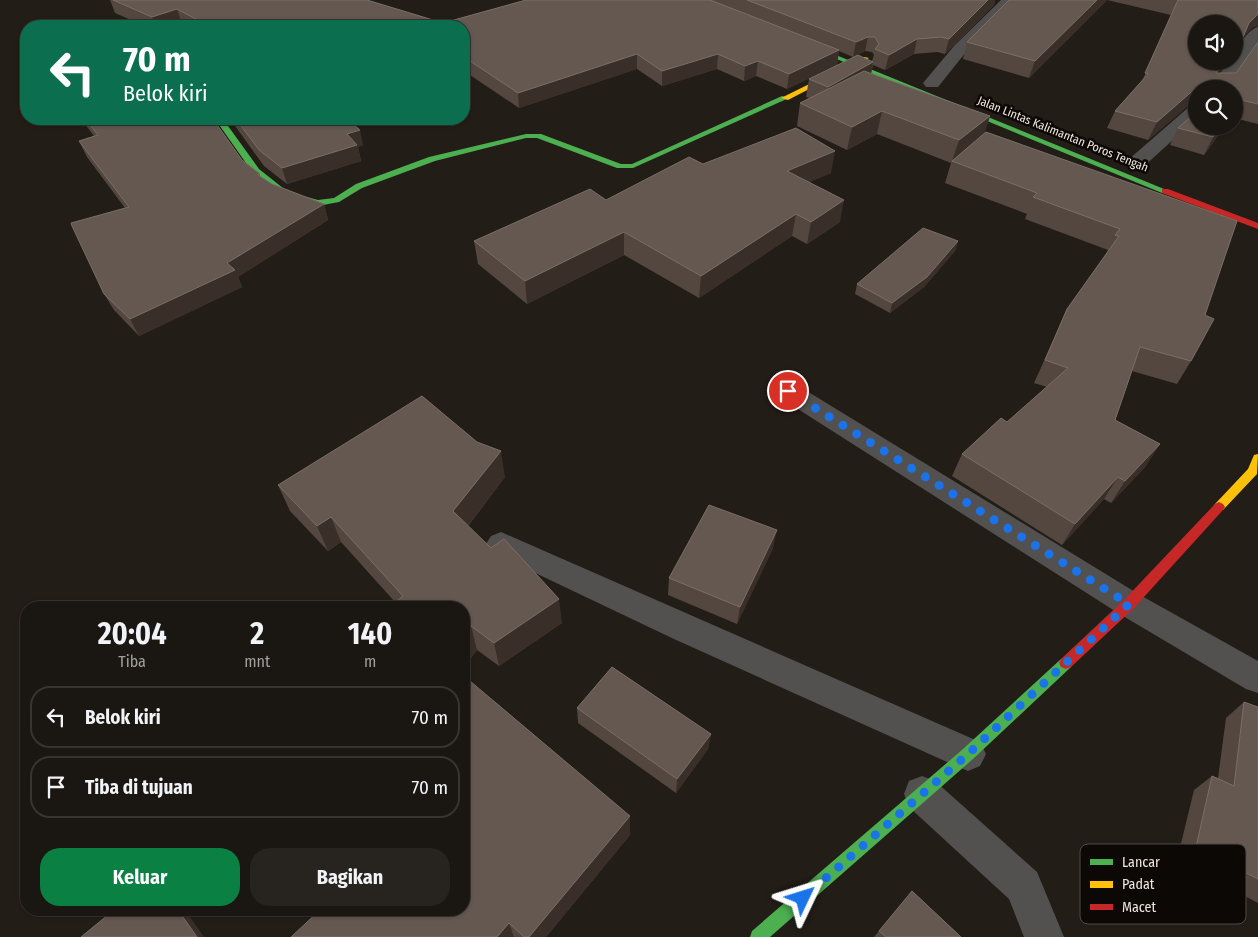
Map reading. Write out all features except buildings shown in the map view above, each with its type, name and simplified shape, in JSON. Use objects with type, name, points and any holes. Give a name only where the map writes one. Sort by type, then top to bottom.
[{"type":"street","points":[[932,83],[960,48],[1010,0]]},
{"type":"street","points":[[1223,80],[1258,32]]},
{"type":"street","name":"Jalan Lintas Kalimantan Poros Tengah","points":[[960,94],[866,58],[793,35],[855,64],[1121,174],[1258,226]]},
{"type":"street","points":[[223,125],[256,171],[285,194],[327,203],[360,186],[421,162],[526,136],[538,136],[620,166],[633,166],[746,117],[866,58]]},
{"type":"street","points":[[1135,164],[1188,117]]},
{"type":"street","points":[[788,391],[1129,604],[1258,678]]},
{"type":"street","points":[[758,937],[968,754],[1129,604],[1253,471],[1258,458]]},
{"type":"street","points":[[501,544],[685,629],[968,754]]},
{"type":"street","points":[[922,794],[1023,886],[1044,937]]},
{"type":"traffic: fast","points":[[802,43],[1165,191]]},
{"type":"traffic: fast","points":[[223,125],[256,171],[285,194],[318,203],[336,200],[359,186],[432,159],[526,136],[538,136],[620,166],[633,166],[785,98]]},
{"type":"traffic: fast","points":[[758,937],[968,754],[1066,663]]},
{"type":"traffic: slow","points":[[785,98],[866,58]]},
{"type":"traffic: slow","points":[[1219,507],[1253,471],[1258,458]]},
{"type":"traffic: jam","points":[[1165,191],[1258,226]]},
{"type":"traffic: jam","points":[[1066,663],[1129,604],[1219,507]]},
{"type":"route","points":[[788,391],[1129,604],[968,754],[803,898]]}]
